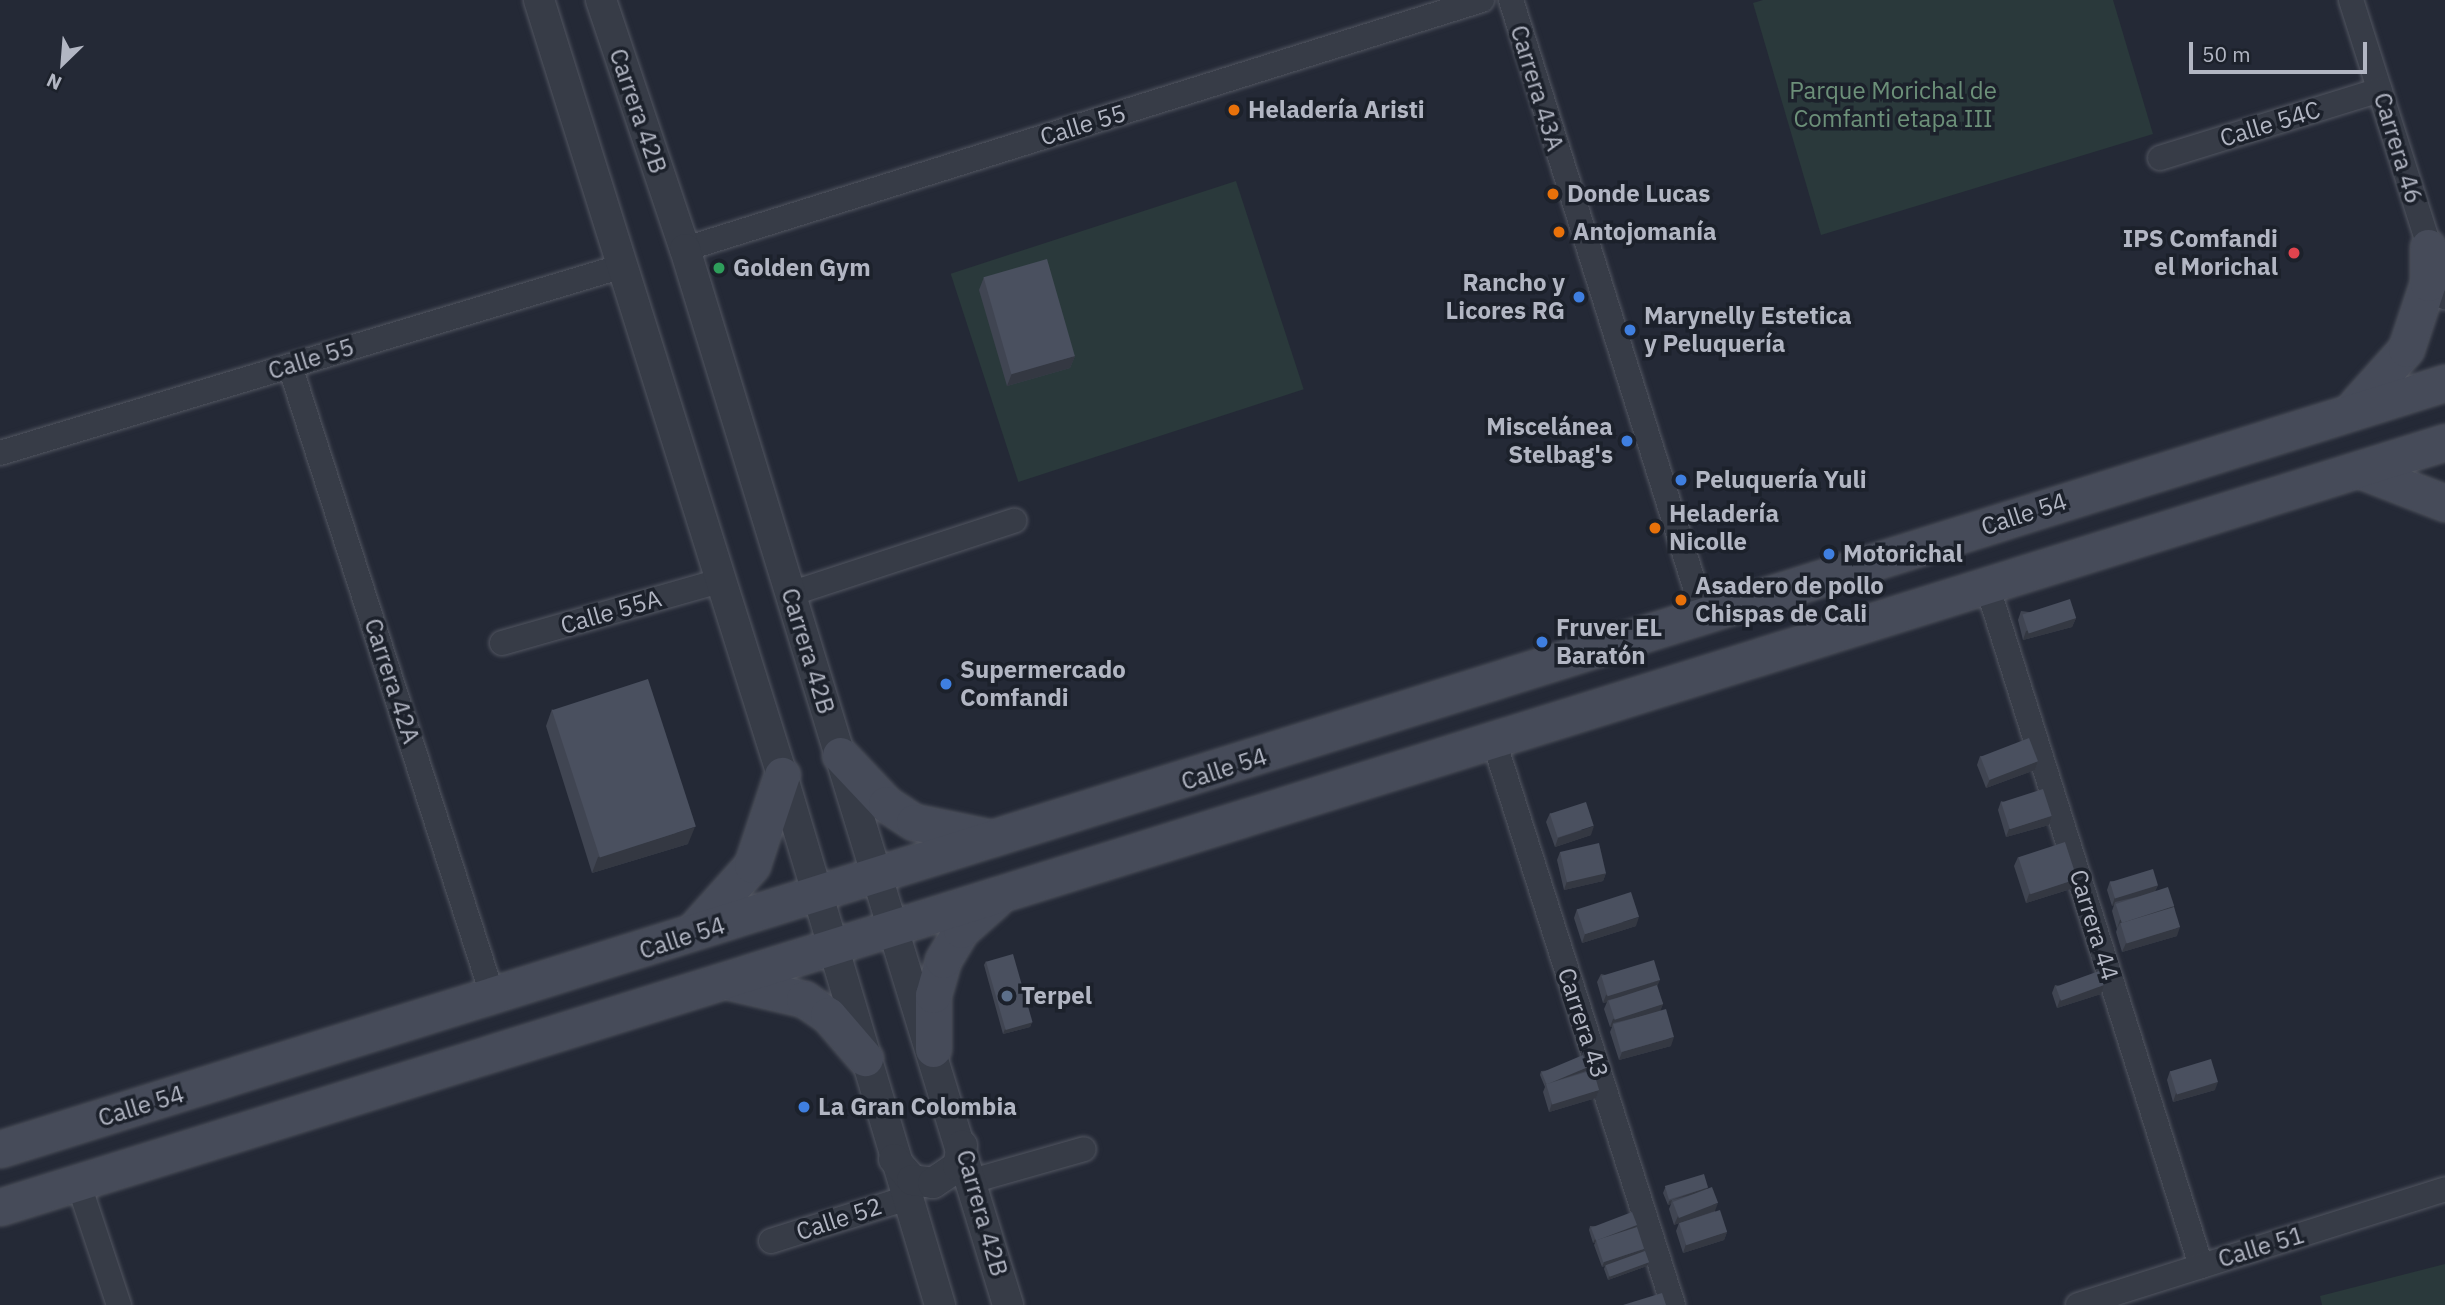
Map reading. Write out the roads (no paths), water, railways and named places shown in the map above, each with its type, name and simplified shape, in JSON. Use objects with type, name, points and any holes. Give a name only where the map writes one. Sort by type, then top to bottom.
[{"type":"main road","points":[[2351,409],[2406,349],[2426,294],[2428,247]]},
{"type":"main road","name":"Calle 54","points":[[0,1149],[1042,827],[2351,409],[2445,383]]},
{"type":"main road","name":"Calle 54","points":[[0,1208],[692,987],[1014,891],[2445,442]]},
{"type":"main road","points":[[2360,470],[2445,503]]},
{"type":"main road","points":[[840,755],[886,804],[935,829],[977,837],[1042,827]]},
{"type":"main road","points":[[686,937],[752,865],[782,775]]},
{"type":"main road","points":[[933,1049],[933,995],[950,947],[972,918],[1014,891]]},
{"type":"main road","points":[[692,987],[749,982],[795,995],[828,1015],[865,1058]]},
{"type":"street","points":[[538,0],[782,775],[892,1155],[940,1305]]},
{"type":"street","name":"Carrera 42B","points":[[601,0],[685,249],[933,1049],[1008,1305]]},
{"type":"street","name":"Calle 55","points":[[685,249],[1482,0]]},
{"type":"street","name":"Carrera 43A","points":[[1511,0],[1704,616]]},
{"type":"street","name":"Carrera 46","points":[[2351,0],[2445,297]]},
{"type":"street","name":"Calle 54C","points":[[2160,158],[2380,90]]},
{"type":"street","name":"Calle 55","points":[[0,453],[623,266]]},
{"type":"street","name":"Carrera 42A","points":[[290,366],[494,997]]},
{"type":"street","points":[[790,594],[1014,521]]},
{"type":"street","name":"Calle 55A","points":[[502,643],[720,580]]},
{"type":"street","name":"Carrera 44","points":[[1987,585],[2201,1266]]},
{"type":"street","name":"Carrera 43","points":[[1494,741],[1673,1305]]},
{"type":"street","points":[[892,1155],[904,1174],[933,1183],[958,1166],[962,1145]]},
{"type":"street","points":[[972,1181],[1084,1149]]},
{"type":"street","points":[[78,1182],[119,1305]]},
{"type":"street","name":"Calle 51","points":[[2078,1305],[2445,1189]]},
{"type":"street","name":"Calle 52","points":[[771,1241],[907,1198]]},
{"type":"place","name":"Heladería Aristi","points":[[1234,110]]},
{"type":"place","name":"Donde Lucas","points":[[1553,194]]},
{"type":"place","name":"Antojomanía","points":[[1559,232]]},
{"type":"place","name":"IPS Comfandi el Morichal","points":[[2294,253]]},
{"type":"place","name":"Golden Gym","points":[[719,268]]},
{"type":"place","name":"Rancho y Licores RG","points":[[1579,297]]},
{"type":"place","name":"Marynelly Estetica y Peluquería","points":[[1630,330]]},
{"type":"place","name":"Miscelánea Stelbag's","points":[[1627,441]]},
{"type":"place","name":"Peluquería Yuli","points":[[1681,480]]},
{"type":"place","name":"Heladería Nicolle","points":[[1655,528]]},
{"type":"place","name":"Motorichal","points":[[1829,554]]},
{"type":"place","name":"Asadero de pollo Chispas de Cali","points":[[1681,600]]},
{"type":"place","name":"Fruver EL Baratón","points":[[1542,642]]},
{"type":"place","name":"Supermercado Comfandi","points":[[946,684]]},
{"type":"place","name":"Terpel","points":[[1007,996]]},
{"type":"place","name":"La Gran Colombia","points":[[804,1107]]},
{"type":"park label","name":"Parque Morichal de Comfanti etapa III","points":[[1893,105]]}]
